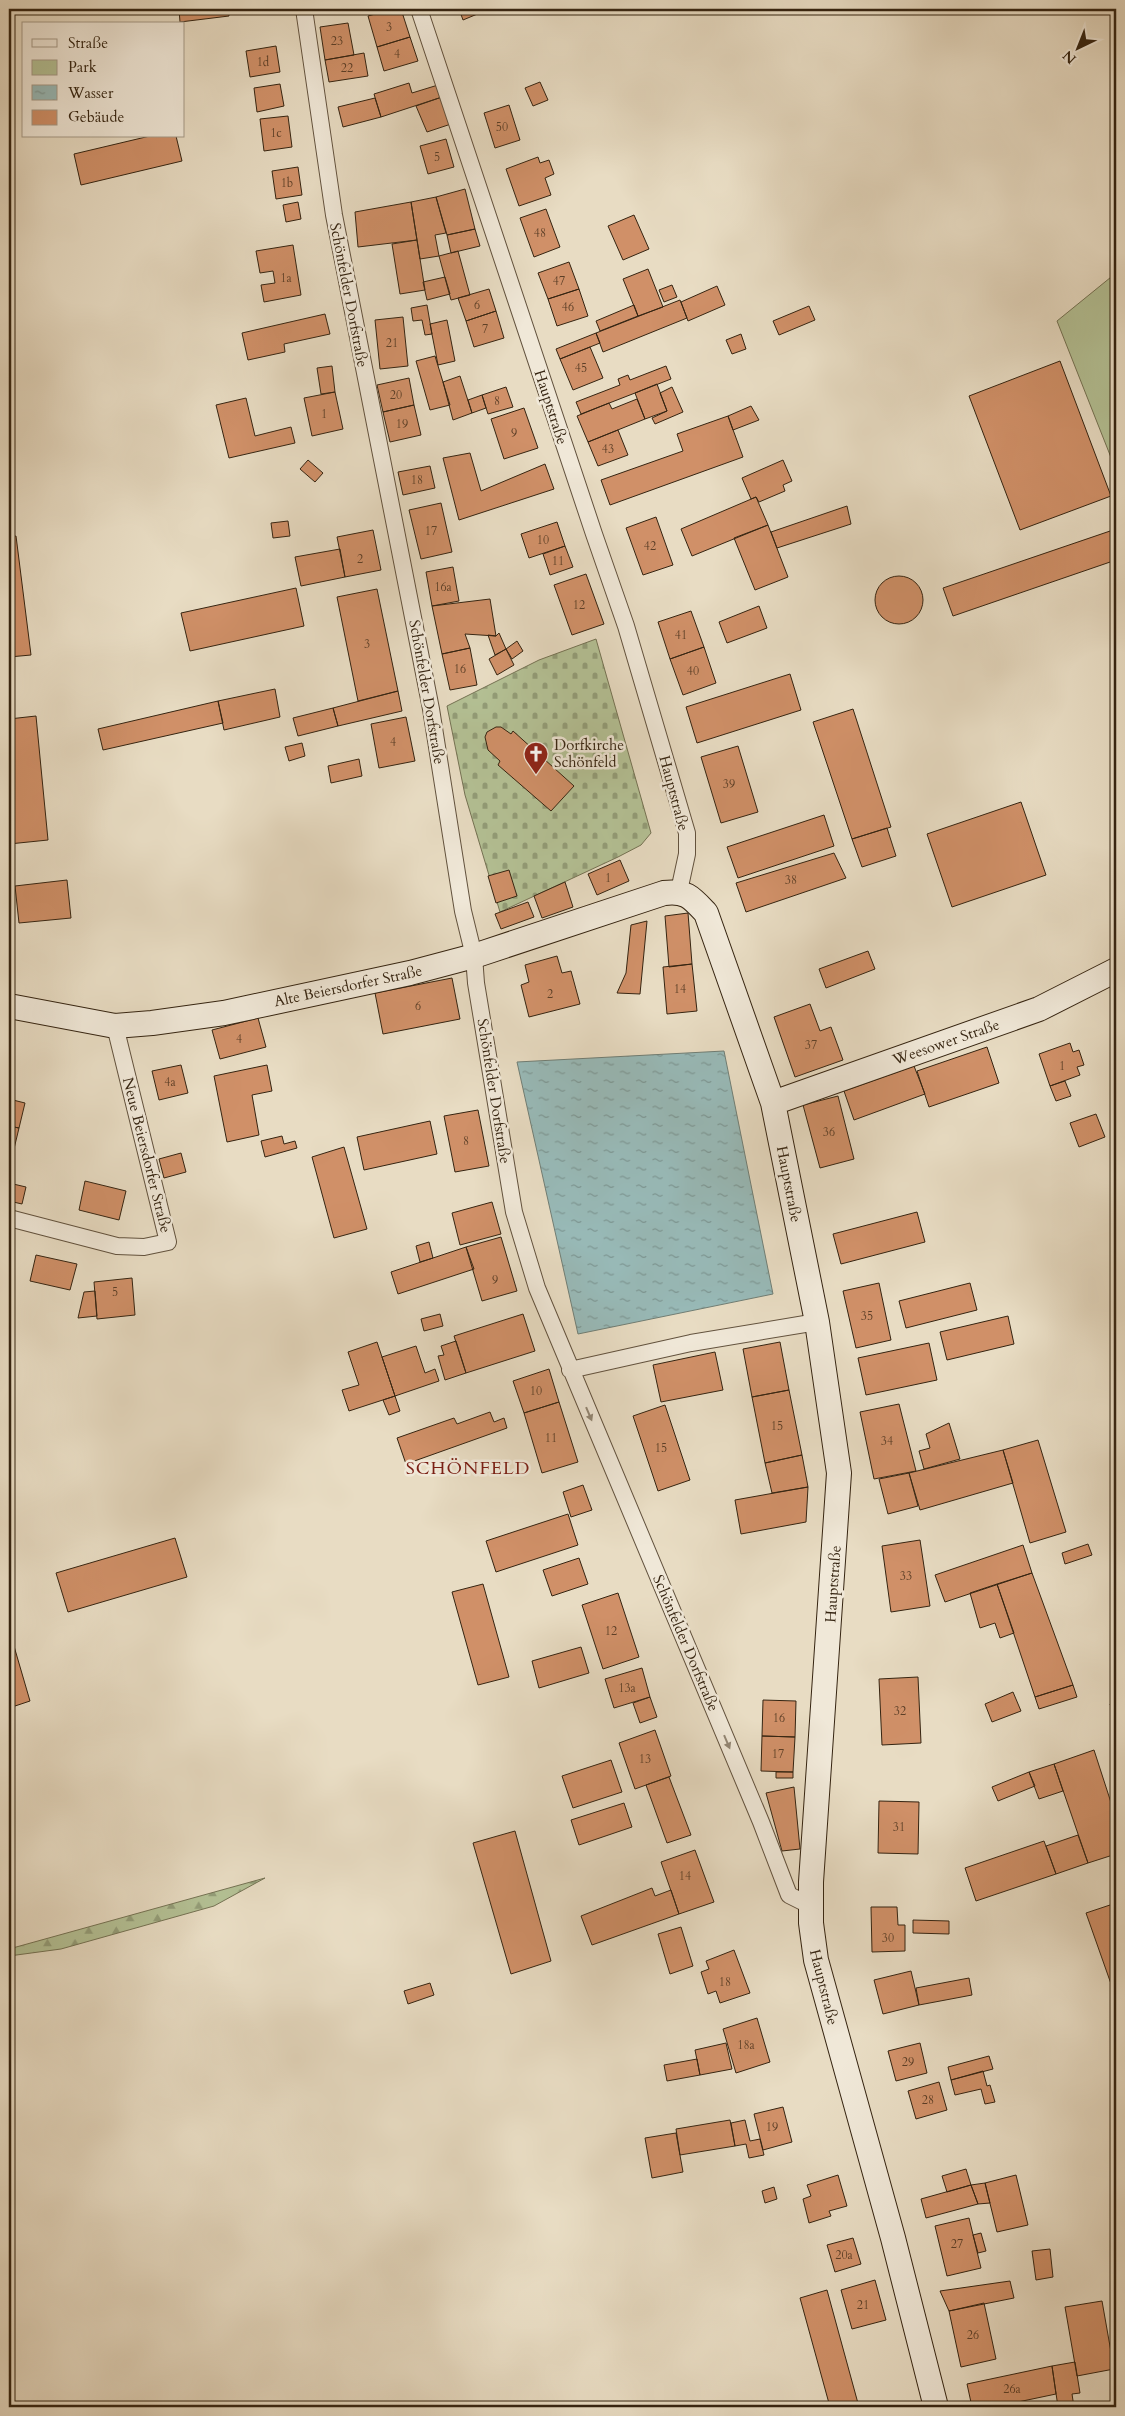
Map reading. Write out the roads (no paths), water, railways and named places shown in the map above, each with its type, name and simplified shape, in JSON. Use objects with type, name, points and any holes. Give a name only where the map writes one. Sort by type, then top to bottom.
[{"type":"main road","name":"Alte Beiersdorfer Straße","points":[[9,1006],[115,1026],[224,1013],[410,973],[474,956],[664,892],[679,891]]},
{"type":"main road","name":"Hauptstraße","points":[[679,891],[693,899],[706,913],[773,1103],[817,1322],[840,1473],[811,1906],[816,1960],[893,2238],[936,2407]]},
{"type":"main road","name":"Weesower Straße","points":[[773,1103],[1039,1009],[1116,971]]},
{"type":"street","name":"Schönfelder Dorfstraße","points":[[304,9],[334,215],[432,709],[464,911],[474,956],[476,983],[514,1212],[537,1288],[761,1822],[788,1895],[811,1906]]},
{"type":"street","name":"Hauptstraße","points":[[419,9],[626,626],[687,833],[687,854],[679,891]]},
{"type":"street","name":"Neue Beiersdorfer Straße","points":[[9,1218],[117,1246],[144,1247],[168,1242],[115,1026]]},
{"type":"street","points":[[570,1370],[690,1343],[817,1322]]},
{"type":"water","points":[[724,1051],[773,1294],[578,1334],[517,1062]]},
{"type":"place","name":"Dorfkirche Schönfeld","points":[[536,775]]},
{"type":"district","name":"SCHÖNFELD","points":[[468,1468]]}]
